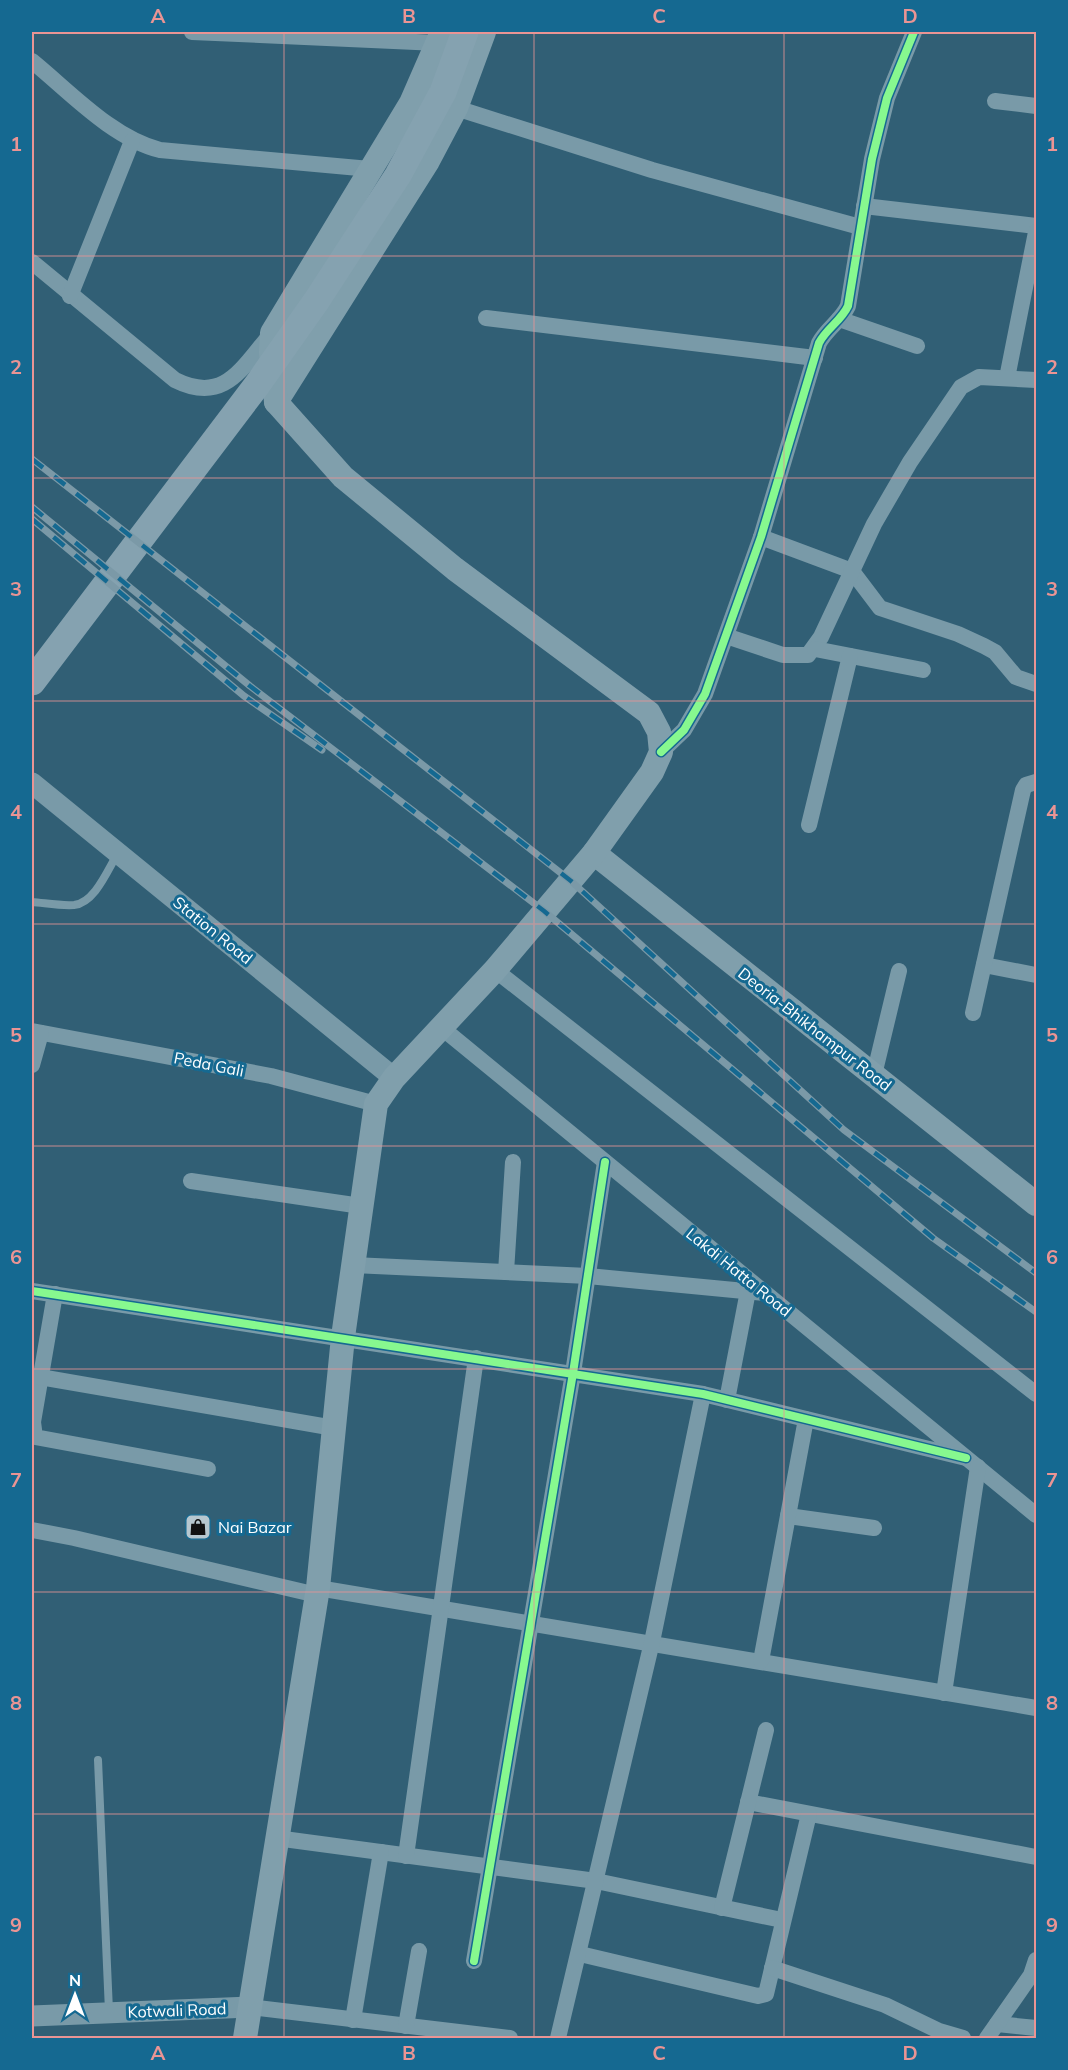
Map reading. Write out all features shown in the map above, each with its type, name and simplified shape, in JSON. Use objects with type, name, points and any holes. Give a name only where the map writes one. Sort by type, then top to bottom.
[{"type":"main road","points":[[32,682],[250,394],[317,300],[398,176],[444,92],[465,32]]},
{"type":"main road","points":[[276,402],[428,161],[456,108],[484,32]]},
{"type":"main road","points":[[244,2038],[317,1591],[343,1337],[376,1104],[394,1078],[495,970],[594,853],[652,772],[660,752],[659,732],[649,713],[456,569],[343,477],[276,402],[271,352],[272,333],[411,103],[440,37]]},
{"type":"main road","name":"Deoria-Bhikhampur Road","points":[[594,853],[1036,1202]]},
{"type":"street","points":[[192,32],[440,37]]},
{"type":"street","points":[[660,752],[684,730],[694,716],[726,636],[761,537],[815,358],[825,332],[839,319],[848,306],[872,159],[887,98],[914,32]]},
{"type":"street","points":[[32,61],[132,141],[160,150],[370,169]]},
{"type":"street","points":[[995,101],[1036,106]]},
{"type":"street","points":[[456,108],[652,170],[860,226]]},
{"type":"street","points":[[70,296],[132,141]]},
{"type":"street","points":[[864,206],[1036,226]]},
{"type":"street","points":[[1007,378],[1036,232]]},
{"type":"street","points":[[32,262],[70,296],[175,380],[203,390],[230,381],[272,333]]},
{"type":"street","points":[[486,318],[815,358]]},
{"type":"street","points":[[839,319],[917,346]]},
{"type":"street","points":[[726,636],[783,655],[808,655],[815,649],[874,524],[910,462],[961,387],[979,377],[1036,380]]},
{"type":"street","points":[[761,537],[852,571],[880,608],[958,634],[984,646],[995,652],[1016,678],[1036,684]]},
{"type":"street","points":[[815,649],[923,670]]},
{"type":"street","points":[[809,825],[850,656]]},
{"type":"street","points":[[973,1013],[1023,790],[1026,785],[1036,782]]},
{"type":"street","name":"Station Road","points":[[32,783],[394,1078]]},
{"type":"street","points":[[984,965],[1036,975]]},
{"type":"street","points":[[495,970],[1036,1394]]},
{"type":"street","points":[[874,1075],[899,971]]},
{"type":"street","name":"Lakdi Hatta Road","points":[[442,1028],[605,1162],[756,1292],[1036,1515]]},
{"type":"street","points":[[32,1065],[36,1032]]},
{"type":"street","name":"Peda Gali","points":[[36,1032],[271,1076],[376,1104]]},
{"type":"street","points":[[507,1272],[513,1162]]},
{"type":"street","points":[[474,1961],[573,1373],[605,1162]]},
{"type":"street","points":[[191,1181],[361,1206]]},
{"type":"street","points":[[353,1265],[588,1276],[756,1292],[727,1400]]},
{"type":"street","points":[[32,1291],[703,1394],[972,1462],[944,1693]]},
{"type":"street","points":[[55,1294],[33,1422],[34,1437],[208,1469]]},
{"type":"street","points":[[406,1856],[476,1358]]},
{"type":"street","points":[[40,1377],[334,1428]]},
{"type":"street","points":[[563,2038],[596,1881],[652,1642],[703,1394]]},
{"type":"street","points":[[761,1661],[806,1419]]},
{"type":"street","points":[[788,1516],[874,1528]]},
{"type":"street","points":[[32,1530],[317,1591],[441,1607],[1036,1708]]},
{"type":"street","points":[[722,1908],[766,1730]]},
{"type":"street","points":[[748,1802],[1036,1857]]},
{"type":"street","points":[[580,1954],[758,1996],[766,1994],[809,1814]]},
{"type":"street","points":[[276,1839],[596,1881],[782,1920]]},
{"type":"street","points":[[353,2020],[381,1852]]},
{"type":"street","points":[[395,2030],[419,1951]]},
{"type":"street","points":[[987,2038],[1030,1975],[1036,1960]]},
{"type":"street","points":[[772,1968],[885,2005],[939,2031],[963,2038]]},
{"type":"street","points":[[250,2007],[353,2020],[395,2030],[510,2038]]},
{"type":"street","name":"Kotwali Road","points":[[32,2016],[250,2007]]},
{"type":"street","points":[[997,2024],[1036,2028]]},
{"type":"lane","points":[[32,902],[74,905],[82,903],[91,896],[118,853]]},
{"type":"lane","points":[[98,1760],[109,2013]]},
{"type":"railway","points":[[32,459],[571,881],[844,1130],[1036,1273]]},
{"type":"railway","points":[[32,507],[250,686],[544,911],[933,1238],[1036,1312]]},
{"type":"railway","points":[[32,519],[244,696],[322,750]]},
{"type":"cycle path","points":[[661,752],[684,730],[705,694],[761,537],[819,343],[848,306],[872,159],[887,98],[914,32]]},
{"type":"cycle path","points":[[474,1961],[573,1373],[605,1162]]},
{"type":"cycle path","points":[[32,1291],[703,1394],[966,1458]]},
{"type":"place","name":"Nai Bazar","points":[[198,1527]]}]
